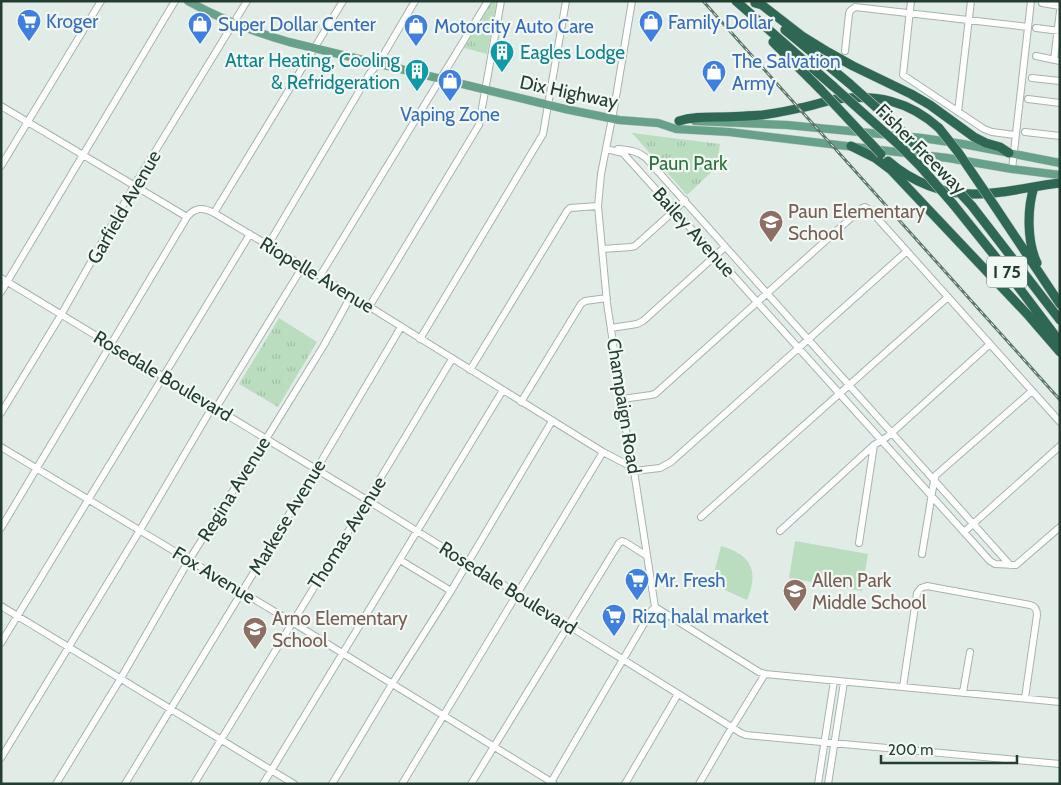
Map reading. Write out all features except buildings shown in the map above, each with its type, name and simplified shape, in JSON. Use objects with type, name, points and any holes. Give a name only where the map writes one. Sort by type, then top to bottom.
[{"type":"highway","name":"Fisher Freeway","points":[[736,1],[899,145],[925,172],[998,260],[1060,342]]},
{"type":"highway","name":"Fisher Freeway","points":[[754,2],[896,125],[940,170],[972,206],[1060,320]]},
{"type":"highway","points":[[754,2],[762,5],[802,36],[828,52],[930,105],[974,137],[1011,153]]},
{"type":"highway","points":[[744,8],[749,18],[821,90],[881,154],[896,167],[914,178],[932,187],[976,194],[1004,192],[1060,183]]},
{"type":"highway","points":[[679,121],[688,118],[764,114],[799,109],[836,100],[872,98],[890,100],[904,105],[924,116],[939,128],[958,152],[1060,304]]},
{"type":"highway","points":[[851,146],[875,158],[891,170],[1028,315],[1060,352]]},
{"type":"highway","points":[[1034,187],[1030,215],[1030,239],[1034,256],[1044,280]]},
{"type":"main road","name":"Dix Highway","points":[[188,1],[234,24],[271,37],[378,64],[612,118],[658,123],[676,128],[729,132],[948,158],[1060,175]]},
{"type":"main road","name":"Dix Highway","points":[[658,123],[679,121],[818,127],[942,141],[1060,163]]},
{"type":"street","points":[[1,166],[101,1]]},
{"type":"street","points":[[1,292],[4,280],[83,155],[174,1]]},
{"type":"street","name":"Garfield Avenue","points":[[1,413],[61,315],[134,186],[247,1]]},
{"type":"street","points":[[214,213],[343,1]]},
{"type":"street","points":[[268,245],[370,73],[378,64],[416,1]]},
{"type":"street","points":[[320,276],[488,1]]},
{"type":"street","points":[[369,307],[479,125],[501,1]]},
{"type":"street","points":[[420,339],[541,139],[566,1]]},
{"type":"street","name":"Champaign Road","points":[[632,1],[601,174],[598,206],[611,328],[656,607]]},
{"type":"street","points":[[911,1],[903,75],[987,131],[1016,135]]},
{"type":"street","points":[[958,112],[971,1]]},
{"type":"street","points":[[1012,169],[1011,153],[1016,135],[1031,1]]},
{"type":"street","points":[[1042,3],[1060,6]]},
{"type":"street","points":[[845,50],[849,14],[855,7],[1028,27]]},
{"type":"street","points":[[1036,56],[1057,60],[1060,12]]},
{"type":"street","points":[[1036,28],[1058,31]]},
{"type":"street","points":[[1032,78],[1060,81]]},
{"type":"street","points":[[1028,99],[1060,103]]},
{"type":"street","points":[[1,106],[188,217],[1,528]]},
{"type":"street","points":[[1025,132],[1060,136]]},
{"type":"street","name":"Bailey Avenue","points":[[606,148],[635,151],[643,154],[1010,565]]},
{"type":"street","name":"Bailey Avenue","points":[[606,148],[623,152],[990,561],[995,564],[1010,565]]},
{"type":"street","points":[[602,249],[635,246],[685,200]]},
{"type":"street","points":[[470,370],[567,211],[570,208],[598,206]]},
{"type":"street","points":[[622,399],[655,394],[865,207],[870,210],[1060,422]]},
{"type":"street","name":"Riopelle Avenue","points":[[188,217],[194,210],[200,208],[207,209],[320,276],[552,421],[633,468]]},
{"type":"street","points":[[1,643],[250,234]]},
{"type":"street","points":[[611,328],[643,322],[725,247]]},
{"type":"street","points":[[633,468],[656,468],[672,462],[907,252]]},
{"type":"street","points":[[1,758],[303,266]]},
{"type":"street","name":"Rosedale Boulevard","points":[[4,280],[266,438],[746,735],[1060,764]]},
{"type":"street","name":"Regina Avenue","points":[[56,784],[121,678],[189,560],[324,345],[351,296]]},
{"type":"street","points":[[702,517],[948,297]]},
{"type":"street","points":[[521,402],[581,304],[584,301],[607,298]]},
{"type":"street","name":"Markese Avenue","points":[[125,784],[401,327]]},
{"type":"street","points":[[780,532],[990,344]]},
{"type":"street","name":"Thomas Avenue","points":[[194,784],[452,359]]},
{"type":"street","points":[[263,784],[503,390]]},
{"type":"street","points":[[922,554],[936,476],[1032,391]]},
{"type":"street","points":[[332,784],[451,591],[552,421]]},
{"type":"street","name":"Fox Avenue","points":[[1,446],[242,591],[551,783]]},
{"type":"street","points":[[859,543],[874,446]]},
{"type":"street","points":[[964,532],[1060,446]]},
{"type":"street","points":[[402,784],[603,452]]},
{"type":"street","points":[[1010,565],[1018,563],[1060,527]]},
{"type":"street","points":[[471,784],[619,543],[625,542],[648,556]]},
{"type":"street","points":[[400,560],[451,591]]},
{"type":"street","points":[[903,687],[917,593],[920,588],[927,586],[1030,605],[1035,608],[1037,615],[1025,698]]},
{"type":"street","points":[[1,606],[70,646],[294,784]]},
{"type":"street","points":[[551,783],[652,610],[656,607],[765,674],[1060,702]]},
{"type":"street","points":[[964,692],[970,652]]},
{"type":"street","points":[[699,784],[765,674]]},
{"type":"street","points":[[818,784],[834,680]]},
{"type":"street","points":[[828,784],[844,682]]},
{"type":"street","points":[[625,784],[678,694]]},
{"type":"green space","points":[[492,1],[497,1],[487,54],[464,48]]},
{"type":"green space","name":"Paun Park","points":[[632,133],[720,144],[717,167],[687,195]]},
{"type":"green space","points":[[279,318],[317,342],[278,407],[239,384]]},
{"type":"green space","points":[[795,541],[868,554],[862,591],[789,578]]},
{"type":"green space","points":[[721,546],[740,554],[750,566],[752,581],[747,600],[714,585],[712,581]]},
{"type":"railway","points":[[703,1],[1060,400]]},
{"type":"place","name":"Kroger","points":[[29,42]]},
{"type":"place","name":"Family Dollar","points":[[651,43]]},
{"type":"place","name":"Super Dollar Center","points":[[200,45]]},
{"type":"place","name":"Motorcity Auto Care","points":[[416,47]]},
{"type":"place","name":"Eagles Lodge","points":[[502,73]]},
{"type":"place","name":"Attar Heating, Cooling & Refridgeration","points":[[417,92]]},
{"type":"place","name":"The Salvation Army","points":[[714,93]]},
{"type":"place","name":"Vaping Zone","points":[[450,102]]},
{"type":"place","name":"Paun Elementary School","points":[[771,243]]},
{"type":"place","name":"Mr. Fresh","points":[[637,601]]},
{"type":"place","name":"Allen Park Middle School","points":[[795,612]]},
{"type":"place","name":"Rizq halal market","points":[[614,637]]},
{"type":"place","name":"Arno Elementary School","points":[[255,650]]}]
